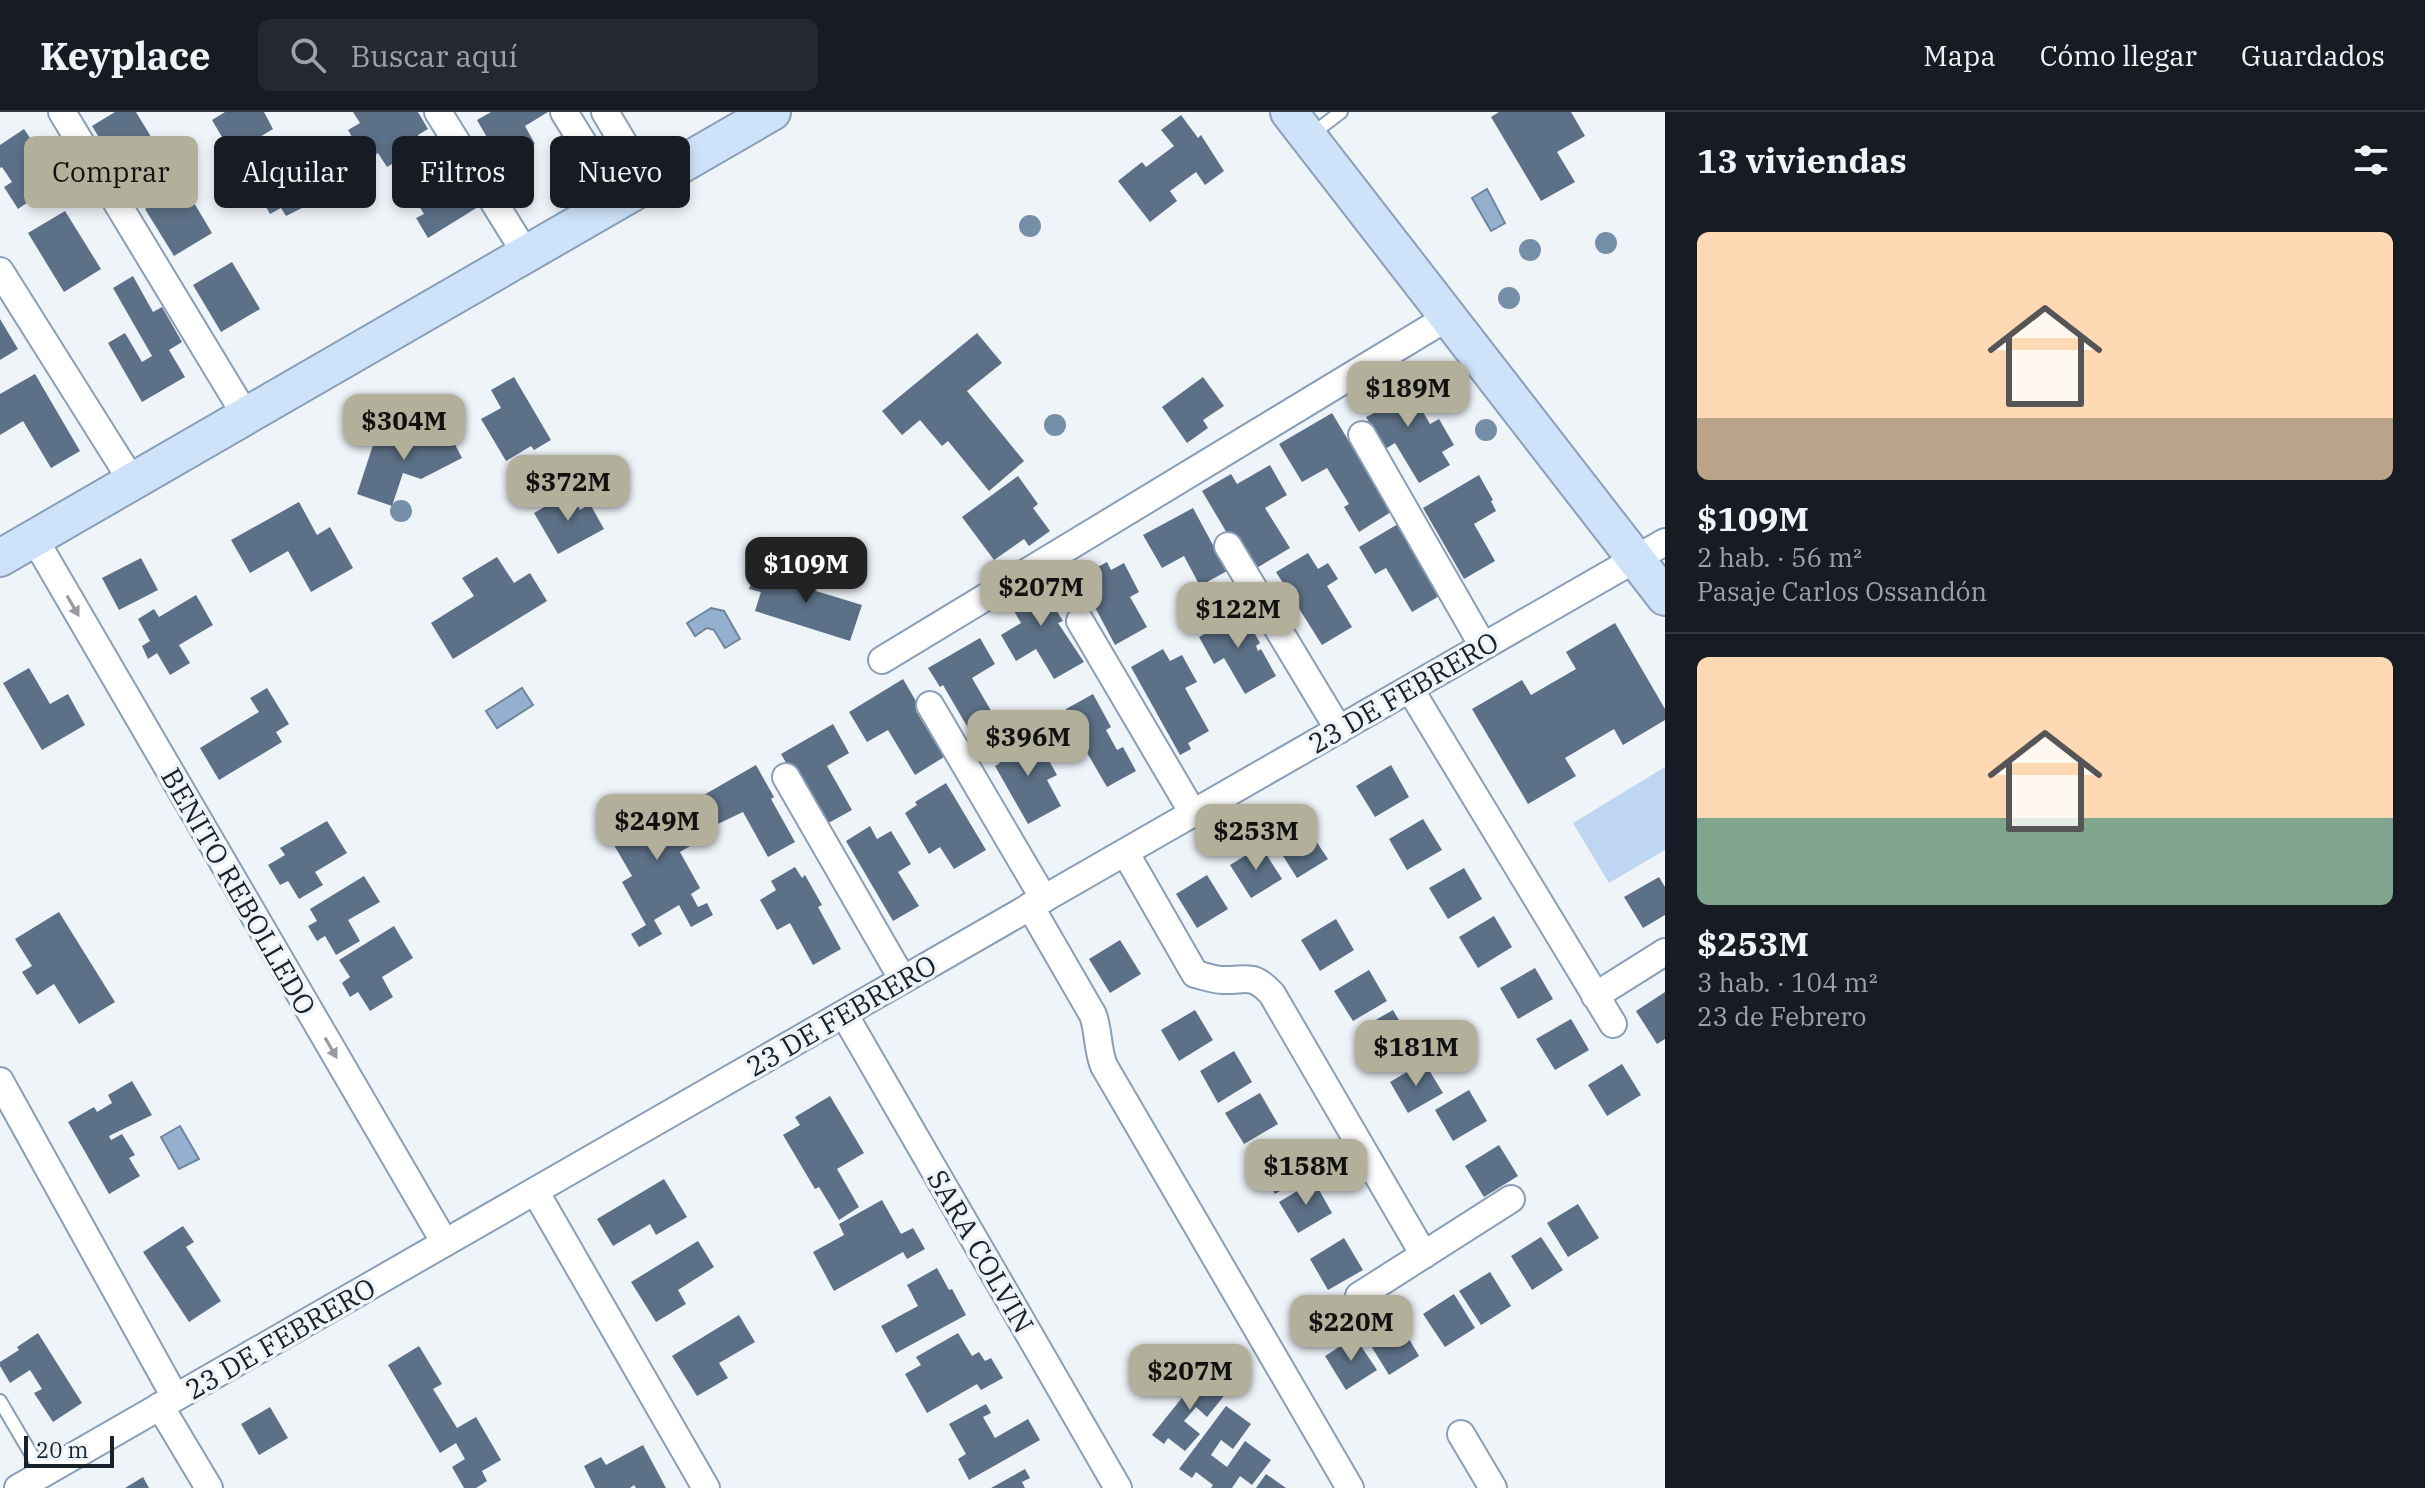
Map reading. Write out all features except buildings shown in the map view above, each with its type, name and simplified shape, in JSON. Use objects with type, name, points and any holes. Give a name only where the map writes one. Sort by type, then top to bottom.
[{"type":"street","points":[[62,112],[246,416]]},
{"type":"street","points":[[438,112],[526,254]]},
{"type":"street","points":[[564,112],[585,136]]},
{"type":"street","points":[[605,112],[614,136]]},
{"type":"street","points":[[690,160],[772,112]]},
{"type":"street","points":[[1299,124],[1448,317],[1650,550],[1665,597]]},
{"type":"street","points":[[0,558],[606,208]]},
{"type":"street","points":[[0,271],[132,481]]},
{"type":"street","points":[[882,660],[1448,317]]},
{"type":"street","points":[[1362,435],[1483,646]]},
{"type":"street","name":"BENITO REBOLLEDO","points":[[34,538],[445,1243]]},
{"type":"street","points":[[1228,546],[1339,730]]},
{"type":"street","name":"23 DE FEBRERO","points":[[18,1488],[1650,550]]},
{"type":"street","points":[[1080,621],[1193,813]]},
{"type":"street","points":[[1410,689],[1613,1024]]},
{"type":"street","points":[[930,705],[1037,902],[1093,1015],[1104,1066],[1350,1488]]},
{"type":"street","points":[[786,777],[903,980]]},
{"type":"street","points":[[1125,852],[1195,974],[1223,980],[1245,977],[1264,985],[1272,994],[1424,1255]]},
{"type":"street","points":[[1595,996],[1665,952]]},
{"type":"street","name":"SARA COLVIN","points":[[844,1014],[1118,1488]]},
{"type":"street","points":[[0,1081],[168,1402],[209,1488]]},
{"type":"street","points":[[535,1191],[706,1488]]},
{"type":"street","points":[[1359,1296],[1511,1199]]},
{"type":"street","points":[[1461,1434],[1493,1488]]},
{"type":"lane","points":[[1299,124],[1341,112]]},
{"type":"lane","points":[[0,1401],[43,1474]]},
{"type":"shaded area","points":[[1487,189],[1505,223],[1491,231],[1472,198]]},
{"type":"shaded area","points":[[711,608],[724,611],[740,639],[725,648],[714,630],[707,628],[695,636],[687,623]]},
{"type":"shaded area","points":[[522,688],[533,705],[497,728],[486,711]]},
{"type":"shaded area","points":[[1665,767],[1665,850],[1609,883],[1573,823]]},
{"type":"shaded area","points":[[180,1126],[199,1159],[179,1169],[161,1137]]}]
